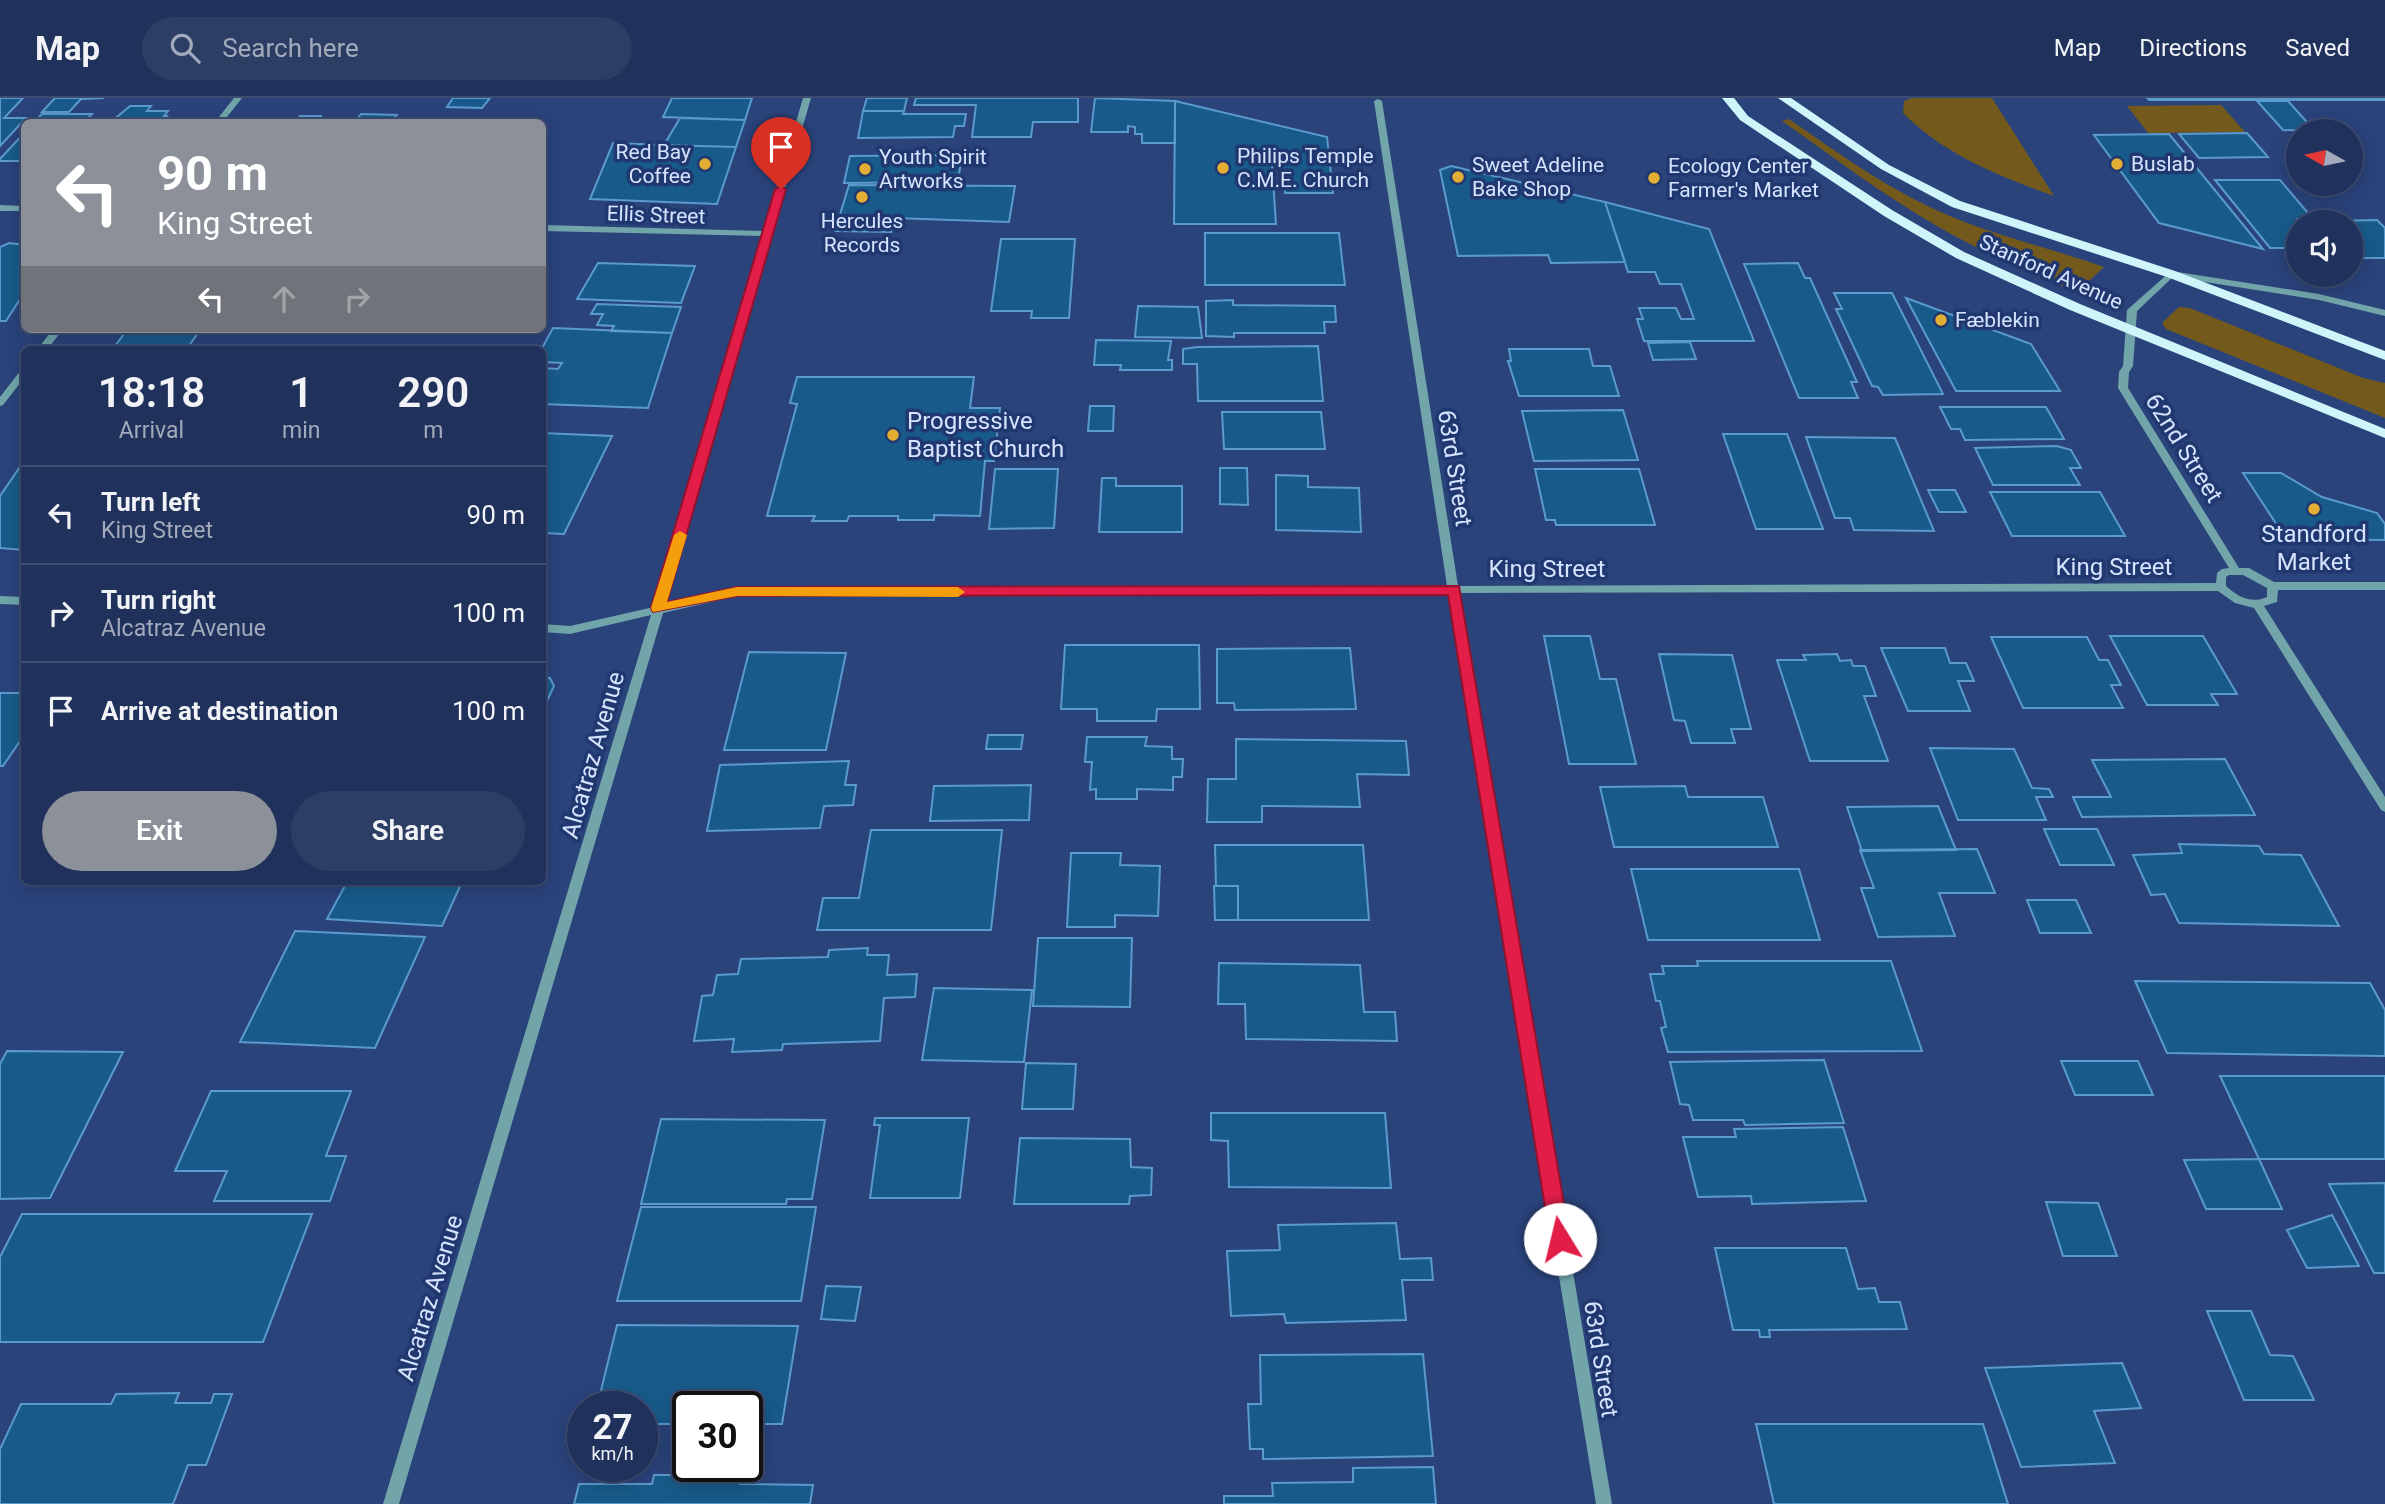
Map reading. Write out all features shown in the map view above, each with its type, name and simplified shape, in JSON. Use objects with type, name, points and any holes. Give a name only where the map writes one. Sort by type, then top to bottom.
[{"type":"main road","name":"Stanford Avenue","points":[[1728,98],[1744,118],[1923,235],[2010,279],[2385,434]]},
{"type":"main road","name":"Stanford Avenue","points":[[1784,98],[1885,167],[1956,204],[2171,274],[2385,356]]},
{"type":"street","points":[[221,119],[238,98]]},
{"type":"street","name":"Alcatraz Avenue","points":[[391,1504],[807,98]]},
{"type":"street","name":"63rd Street","points":[[1378,101],[1383,148],[1454,590],[1604,1504]]},
{"type":"street","points":[[0,208],[21,209]]},
{"type":"street","name":"Ellis Street","points":[[546,228],[768,234]]},
{"type":"street","points":[[2171,274],[2319,297],[2385,313]]},
{"type":"street","name":"62nd Street","points":[[2171,274],[2132,310],[2128,366],[2124,372],[2123,388],[2235,570]]},
{"type":"street","points":[[0,403],[21,376]]},
{"type":"street","points":[[2272,586],[2273,599],[2258,605],[2236,600],[2221,587],[2221,576],[2235,570],[2255,575],[2272,586],[2385,586]]},
{"type":"street","name":"King Street","points":[[546,628],[570,629],[737,592],[2221,587]]},
{"type":"street","points":[[0,600],[21,601]]},
{"type":"street","points":[[2258,605],[2385,807]]},
{"type":"shaded area","points":[[1912,98],[1992,98],[2054,196],[1993,172],[1936,141],[1903,113],[1904,101]]},
{"type":"shaded area","points":[[2221,105],[2245,132],[2148,133],[2127,106]]},
{"type":"shaded area","points":[[1789,119],[1867,172],[1950,216],[2104,267],[2077,292],[2006,262],[1954,236],[1897,202],[1782,121]]},
{"type":"shaded area","points":[[2179,307],[2190,308],[2363,378],[2385,383],[2385,418],[2166,329],[2162,323]]},
{"type":"building","points":[[0,98],[23,98],[4,118],[26,118],[21,119],[21,123],[0,146]]},
{"type":"building","points":[[55,98],[104,98],[81,99],[69,112],[42,112]]},
{"type":"building","points":[[453,98],[490,98],[482,108],[447,107]]},
{"type":"building","points":[[672,98],[752,98],[745,120],[663,117]]},
{"type":"building","points":[[867,98],[907,98],[904,111],[863,111]]},
{"type":"building","points":[[916,98],[1078,98],[1078,122],[1033,122],[1031,137],[972,137],[976,105],[914,105]]},
{"type":"building","points":[[1095,98],[1175,101],[1175,143],[1142,143],[1142,134],[1135,134],[1135,127],[1128,126],[1128,132],[1091,132]]},
{"type":"building","points":[[2147,98],[2220,98],[2222,100],[2149,100]]},
{"type":"building","points":[[2220,98],[2296,98],[2298,100],[2222,100]]},
{"type":"building","points":[[2296,98],[2385,98],[2385,100],[2298,100]]},
{"type":"building","name":"Philips Temple C.M.E. Church","points":[[1175,101],[1327,137],[1333,193],[1285,193],[1282,150],[1271,150],[1276,224],[1174,224]]},
{"type":"building","points":[[2257,101],[2288,101],[2304,119],[2286,119],[2286,130]]},
{"type":"building","points":[[130,106],[151,106],[147,111],[168,111],[164,119],[115,119]]},
{"type":"building","points":[[863,111],[966,114],[964,126],[955,126],[953,137],[858,138]]},
{"type":"building","points":[[42,114],[92,114],[87,119],[37,119]]},
{"type":"building","points":[[361,114],[397,115],[394,119],[357,119]]},
{"type":"building","points":[[300,116],[321,116],[320,119],[298,119]]},
{"type":"building","points":[[680,118],[745,120],[736,147],[664,145]]},
{"type":"building","points":[[2247,133],[2268,157],[2199,158],[2179,134]]},
{"type":"building","points":[[2169,134],[2263,249],[2159,223],[2094,135]]},
{"type":"building","points":[[21,136],[21,161],[0,159]]},
{"type":"building","points":[[613,143],[736,147],[717,204],[590,199]]},
{"type":"building","points":[[962,155],[959,175],[947,175],[946,182],[844,183],[850,156]]},
{"type":"building","points":[[1451,166],[1605,202],[1625,262],[1551,263],[1548,255],[1458,256],[1440,170]]},
{"type":"building","points":[[2215,180],[2280,180],[2286,187],[2286,196],[2294,196],[2305,210],[2286,210],[2286,248],[2270,248]]},
{"type":"building","points":[[849,185],[1015,186],[1009,222],[894,218],[891,232],[835,231]]},
{"type":"building","points":[[1605,202],[1709,229],[1754,341],[1644,341],[1637,319],[1643,319],[1639,308],[1676,308],[1681,319],[1694,319],[1681,284],[1660,284],[1655,272],[1628,272]]},
{"type":"building","points":[[2363,220],[2377,220],[2385,228],[2385,258],[2363,258]]},
{"type":"building","points":[[1205,233],[1339,233],[1345,285],[1205,285]]},
{"type":"building","points":[[1001,239],[1075,239],[1069,318],[1031,318],[1032,311],[991,311]]},
{"type":"building","points":[[9,243],[21,245],[21,298],[6,321],[0,321],[0,247]]},
{"type":"building","points":[[598,263],[695,266],[681,303],[577,299]]},
{"type":"building","points":[[1798,263],[1805,278],[1810,278],[1857,382],[1851,382],[1858,398],[1799,398],[1744,264]]},
{"type":"building","points":[[1834,293],[1892,293],[1943,394],[1883,395],[1878,387],[1872,386],[1836,309],[1842,309]]},
{"type":"building","points":[[1906,298],[2031,344],[2060,391],[1956,391]]},
{"type":"building","points":[[1233,300],[1233,305],[1335,306],[1336,322],[1324,322],[1325,333],[1234,333],[1234,337],[1206,336],[1206,301]]},
{"type":"building","points":[[597,304],[681,307],[672,333],[611,331],[614,326],[597,325],[603,314],[591,314]]},
{"type":"building","points":[[1138,306],[1198,307],[1202,338],[1135,337]]},
{"type":"building","points":[[553,328],[672,333],[648,408],[546,404],[546,368],[558,369],[562,363],[546,362],[546,346],[543,346]]},
{"type":"building","points":[[125,333],[198,333],[189,346],[115,346]]},
{"type":"building","points":[[1096,340],[1171,341],[1168,360],[1172,360],[1172,370],[1120,370],[1121,365],[1094,365]]},
{"type":"building","points":[[1690,342],[1696,359],[1653,360],[1648,343]]},
{"type":"building","points":[[1318,346],[1323,401],[1198,401],[1197,364],[1183,364],[1183,349],[1197,347]]},
{"type":"building","points":[[1509,349],[1589,349],[1593,366],[1610,366],[1619,396],[1519,396],[1508,361],[1511,361]]},
{"type":"building","name":"Progressive Baptist Church","points":[[797,377],[974,377],[970,408],[1000,408],[994,461],[985,461],[980,516],[934,515],[934,520],[898,520],[898,516],[849,516],[847,521],[812,521],[815,516],[767,516],[797,404],[790,403]]},
{"type":"building","points":[[1090,406],[1114,406],[1113,431],[1088,431]]},
{"type":"building","points":[[1940,407],[2046,407],[2064,439],[1965,440],[1960,429],[1951,429]]},
{"type":"building","points":[[1623,410],[1638,460],[1534,461],[1522,411]]},
{"type":"building","points":[[1222,412],[1321,412],[1325,449],[1224,449]]},
{"type":"building","points":[[546,433],[612,436],[564,534],[546,533]]},
{"type":"building","points":[[1723,434],[1787,434],[1823,529],[1756,529]]},
{"type":"building","points":[[1806,437],[1895,438],[1934,531],[1854,530],[1850,518],[1835,518]]},
{"type":"building","points":[[2057,446],[2071,450],[2081,468],[2070,468],[2080,485],[1993,485],[1975,448]]},
{"type":"building","points":[[21,465],[21,550],[0,548],[0,496]]},
{"type":"building","points":[[1220,468],[1247,468],[1248,505],[1220,504]]},
{"type":"building","points":[[995,469],[1058,469],[1054,528],[989,529]]},
{"type":"building","points":[[1535,469],[1639,469],[1655,525],[1556,525],[1555,520],[1546,520]]},
{"type":"building","name":"Standford Market","points":[[2243,473],[2281,473],[2322,497],[2377,513],[2385,524],[2385,540],[2286,539]]},
{"type":"building","points":[[1276,475],[1308,476],[1308,487],[1359,488],[1361,532],[1276,530]]},
{"type":"building","points":[[1102,478],[1116,478],[1116,486],[1182,486],[1182,532],[1099,532]]},
{"type":"building","points":[[1928,490],[1955,490],[1966,512],[1939,512]]},
{"type":"building","points":[[1990,492],[2100,492],[2125,536],[2012,536]]},
{"type":"building","points":[[1544,636],[1590,636],[1600,679],[1616,679],[1636,764],[1569,764]]},
{"type":"building","points":[[2110,636],[2203,636],[2237,694],[2211,694],[2218,705],[2147,705]]},
{"type":"building","points":[[1991,637],[2087,637],[2099,660],[2108,660],[2121,685],[2111,685],[2123,708],[2023,708]]},
{"type":"building","points":[[1065,645],[1199,645],[1200,709],[1157,709],[1156,721],[1097,721],[1097,709],[1061,709]]},
{"type":"building","points":[[1350,648],[1356,709],[1235,710],[1234,703],[1217,703],[1217,649]]},
{"type":"building","points":[[1881,648],[1945,648],[1950,663],[1966,663],[1974,681],[1958,681],[1970,711],[1908,711]]},
{"type":"building","points":[[749,652],[846,653],[826,750],[724,750]]},
{"type":"building","points":[[1659,654],[1732,655],[1751,729],[1731,729],[1735,743],[1691,743],[1685,721],[1674,720]]},
{"type":"building","points":[[1837,654],[1840,661],[1851,660],[1853,666],[1865,666],[1876,696],[1864,696],[1888,761],[1810,761],[1777,660],[1806,660],[1803,655]]},
{"type":"building","points":[[546,678],[550,678],[554,686],[546,703]]},
{"type":"building","points":[[0,693],[21,693],[21,741],[3,766],[0,766]]},
{"type":"building","points":[[988,735],[1023,735],[1021,749],[986,749]]},
{"type":"building","points":[[1087,737],[1147,737],[1145,746],[1172,747],[1172,759],[1183,759],[1182,777],[1173,777],[1173,790],[1137,789],[1137,799],[1096,799],[1096,789],[1090,790],[1092,762],[1085,762]]},
{"type":"building","points":[[1236,739],[1406,741],[1409,775],[1357,774],[1360,807],[1262,806],[1262,822],[1207,822],[1208,779],[1236,779]]},
{"type":"building","points":[[1930,748],[2014,749],[2032,788],[2049,789],[2053,797],[2036,797],[2046,820],[1958,820]]},
{"type":"building","points":[[2225,759],[2255,815],[2082,817],[2073,797],[2111,797],[2092,760]]},
{"type":"building","points":[[849,761],[845,785],[856,785],[853,805],[824,806],[820,828],[707,831],[720,765]]},
{"type":"building","points":[[1031,785],[1029,820],[930,821],[934,786]]},
{"type":"building","points":[[1685,786],[1688,797],[1763,797],[1778,847],[1614,847],[1600,787]]},
{"type":"building","points":[[1938,806],[1956,850],[1862,851],[1847,807]]},
{"type":"building","points":[[2044,829],[2097,829],[2114,865],[2060,865]]},
{"type":"building","points":[[871,830],[1002,830],[991,930],[817,930],[823,898],[859,898]]},
{"type":"building","points":[[2179,844],[2259,846],[2264,854],[2301,855],[2339,926],[2179,923],[2165,894],[2151,895],[2133,855],[2182,853]]},
{"type":"building","points":[[1215,845],[1363,845],[1369,920],[1238,920],[1238,886],[1216,886]]},
{"type":"building","points":[[1977,849],[1995,893],[1939,893],[1955,936],[1878,937],[1861,888],[1874,888],[1860,850]]},
{"type":"building","points":[[1071,853],[1121,853],[1120,865],[1160,866],[1158,916],[1115,915],[1115,927],[1067,927]]},
{"type":"building","points":[[1631,869],[1799,869],[1820,940],[1648,940]]},
{"type":"building","points":[[345,885],[461,885],[442,926],[327,919]]},
{"type":"building","points":[[1214,886],[1238,886],[1238,920],[1215,920]]},
{"type":"building","points":[[2027,900],[2076,900],[2091,933],[2040,933]]},
{"type":"building","points":[[295,931],[425,937],[375,1048],[240,1042]]},
{"type":"building","points":[[1038,938],[1132,938],[1130,1007],[1033,1006]]},
{"type":"building","points":[[868,948],[867,955],[889,955],[887,975],[917,974],[915,997],[884,998],[880,1041],[783,1044],[782,1050],[732,1052],[734,1039],[694,1041],[702,996],[713,995],[717,975],[738,974],[741,959],[828,957],[829,950]]},
{"type":"building","points":[[1697,961],[1891,961],[1922,1051],[1668,1052],[1661,1028],[1666,1027],[1660,1001],[1656,1001],[1650,974],[1664,974],[1662,966],[1698,966]]},
{"type":"building","points":[[1219,963],[1360,965],[1364,1012],[1395,1012],[1397,1041],[1246,1039],[1245,1004],[1218,1004]]},
{"type":"building","points":[[2135,981],[2370,983],[2385,1010],[2385,1056],[2167,1053]]},
{"type":"building","points":[[934,988],[1032,990],[1024,1062],[922,1060]]},
{"type":"building","points":[[7,1051],[123,1052],[50,1198],[0,1199],[0,1064]]},
{"type":"building","points":[[1824,1060],[1844,1123],[1745,1125],[1743,1120],[1693,1120],[1689,1105],[1680,1104],[1670,1062]]},
{"type":"building","points":[[2061,1061],[2138,1061],[2153,1095],[2075,1095]]},
{"type":"building","points":[[1026,1063],[1076,1064],[1073,1109],[1022,1109]]},
{"type":"building","points":[[2220,1076],[2385,1076],[2385,1159],[2259,1159]]},
{"type":"building","points":[[211,1091],[351,1091],[326,1156],[346,1156],[330,1201],[214,1201],[227,1171],[175,1171]]},
{"type":"building","points":[[1211,1113],[1385,1113],[1391,1188],[1229,1187],[1228,1141],[1211,1140]]},
{"type":"building","points":[[875,1118],[969,1118],[960,1198],[870,1198],[880,1125],[874,1125]]},
{"type":"building","points":[[661,1119],[825,1120],[812,1199],[787,1199],[786,1204],[641,1204]]},
{"type":"building","points":[[1843,1127],[1866,1201],[1752,1204],[1751,1196],[1698,1197],[1683,1137],[1736,1137],[1734,1129]]},
{"type":"building","points":[[1020,1138],[1130,1139],[1131,1167],[1152,1168],[1151,1195],[1130,1196],[1129,1204],[1014,1204]]},
{"type":"building","points":[[2259,1159],[2282,1209],[2206,1209],[2184,1160]]},
{"type":"building","points":[[2385,1183],[2385,1273],[2374,1273],[2329,1184]]},
{"type":"building","points":[[2046,1202],[2098,1203],[2117,1256],[2063,1256]]},
{"type":"building","points":[[641,1207],[816,1207],[801,1301],[617,1301]]},
{"type":"building","points":[[22,1214],[312,1214],[263,1342],[0,1342],[0,1257]]},
{"type":"building","points":[[2332,1215],[2359,1266],[2307,1268],[2287,1230]]},
{"type":"building","points":[[1396,1223],[1400,1259],[1431,1258],[1433,1280],[1402,1280],[1406,1320],[1286,1323],[1284,1314],[1231,1316],[1227,1251],[1280,1250],[1278,1225]]},
{"type":"building","points":[[1715,1248],[1846,1248],[1858,1289],[1875,1288],[1879,1302],[1900,1302],[1907,1329],[1769,1330],[1770,1337],[1760,1337],[1759,1330],[1733,1330]]},
{"type":"building","points":[[826,1286],[861,1287],[855,1321],[821,1319]]},
{"type":"building","points":[[2207,1311],[2251,1311],[2270,1355],[2293,1356],[2314,1400],[2244,1400]]},
{"type":"building","points":[[617,1325],[798,1326],[782,1424],[763,1424],[763,1391],[672,1391],[672,1424],[658,1424],[658,1391],[601,1391]]},
{"type":"building","points":[[1423,1354],[1433,1456],[1263,1459],[1263,1449],[1250,1449],[1248,1404],[1261,1404],[1260,1355]]},
{"type":"building","points":[[2122,1363],[2141,1408],[2094,1411],[2115,1463],[2021,1467],[1985,1368]]},
{"type":"building","points":[[179,1393],[175,1403],[211,1403],[214,1394],[232,1394],[206,1465],[188,1465],[173,1504],[0,1504],[0,1449],[21,1404],[111,1404],[116,1394]]},
{"type":"building","points":[[1756,1424],[1983,1424],[2008,1504],[1774,1504]]},
{"type":"building","points":[[1433,1467],[1436,1504],[1224,1504],[1224,1496],[1273,1496],[1272,1483],[1353,1482],[1353,1468]]},
{"type":"building","points":[[658,1475],[672,1475],[672,1482],[813,1485],[810,1504],[574,1504],[579,1484],[658,1482]]},
{"type":"slow traffic","points":[[680,535],[658,608],[737,592],[958,592]]},
{"type":"place","name":"Red Bay Coffee","points":[[705,164]]},
{"type":"place","name":"Buslab","points":[[2117,164]]},
{"type":"place","name":"Philips Temple C.M.E. Church","points":[[1223,168]]},
{"type":"place","name":"Youth Spirit Artworks","points":[[865,169]]},
{"type":"place","name":"Sweet Adeline Bake Shop","points":[[1458,177]]},
{"type":"place","name":"Ecology Center Farmer's Market","points":[[1654,178]]},
{"type":"place","name":"Hercules Records","points":[[862,197]]},
{"type":"place","name":"Fæblekin","points":[[1941,320]]},
{"type":"place","name":"Progressive Baptist Church","points":[[893,435]]},
{"type":"place","name":"Standford Market","points":[[2314,509]]},
{"type":"route","points":[[781,189],[658,608],[737,592],[1454,590],[1560,1239]]}]
